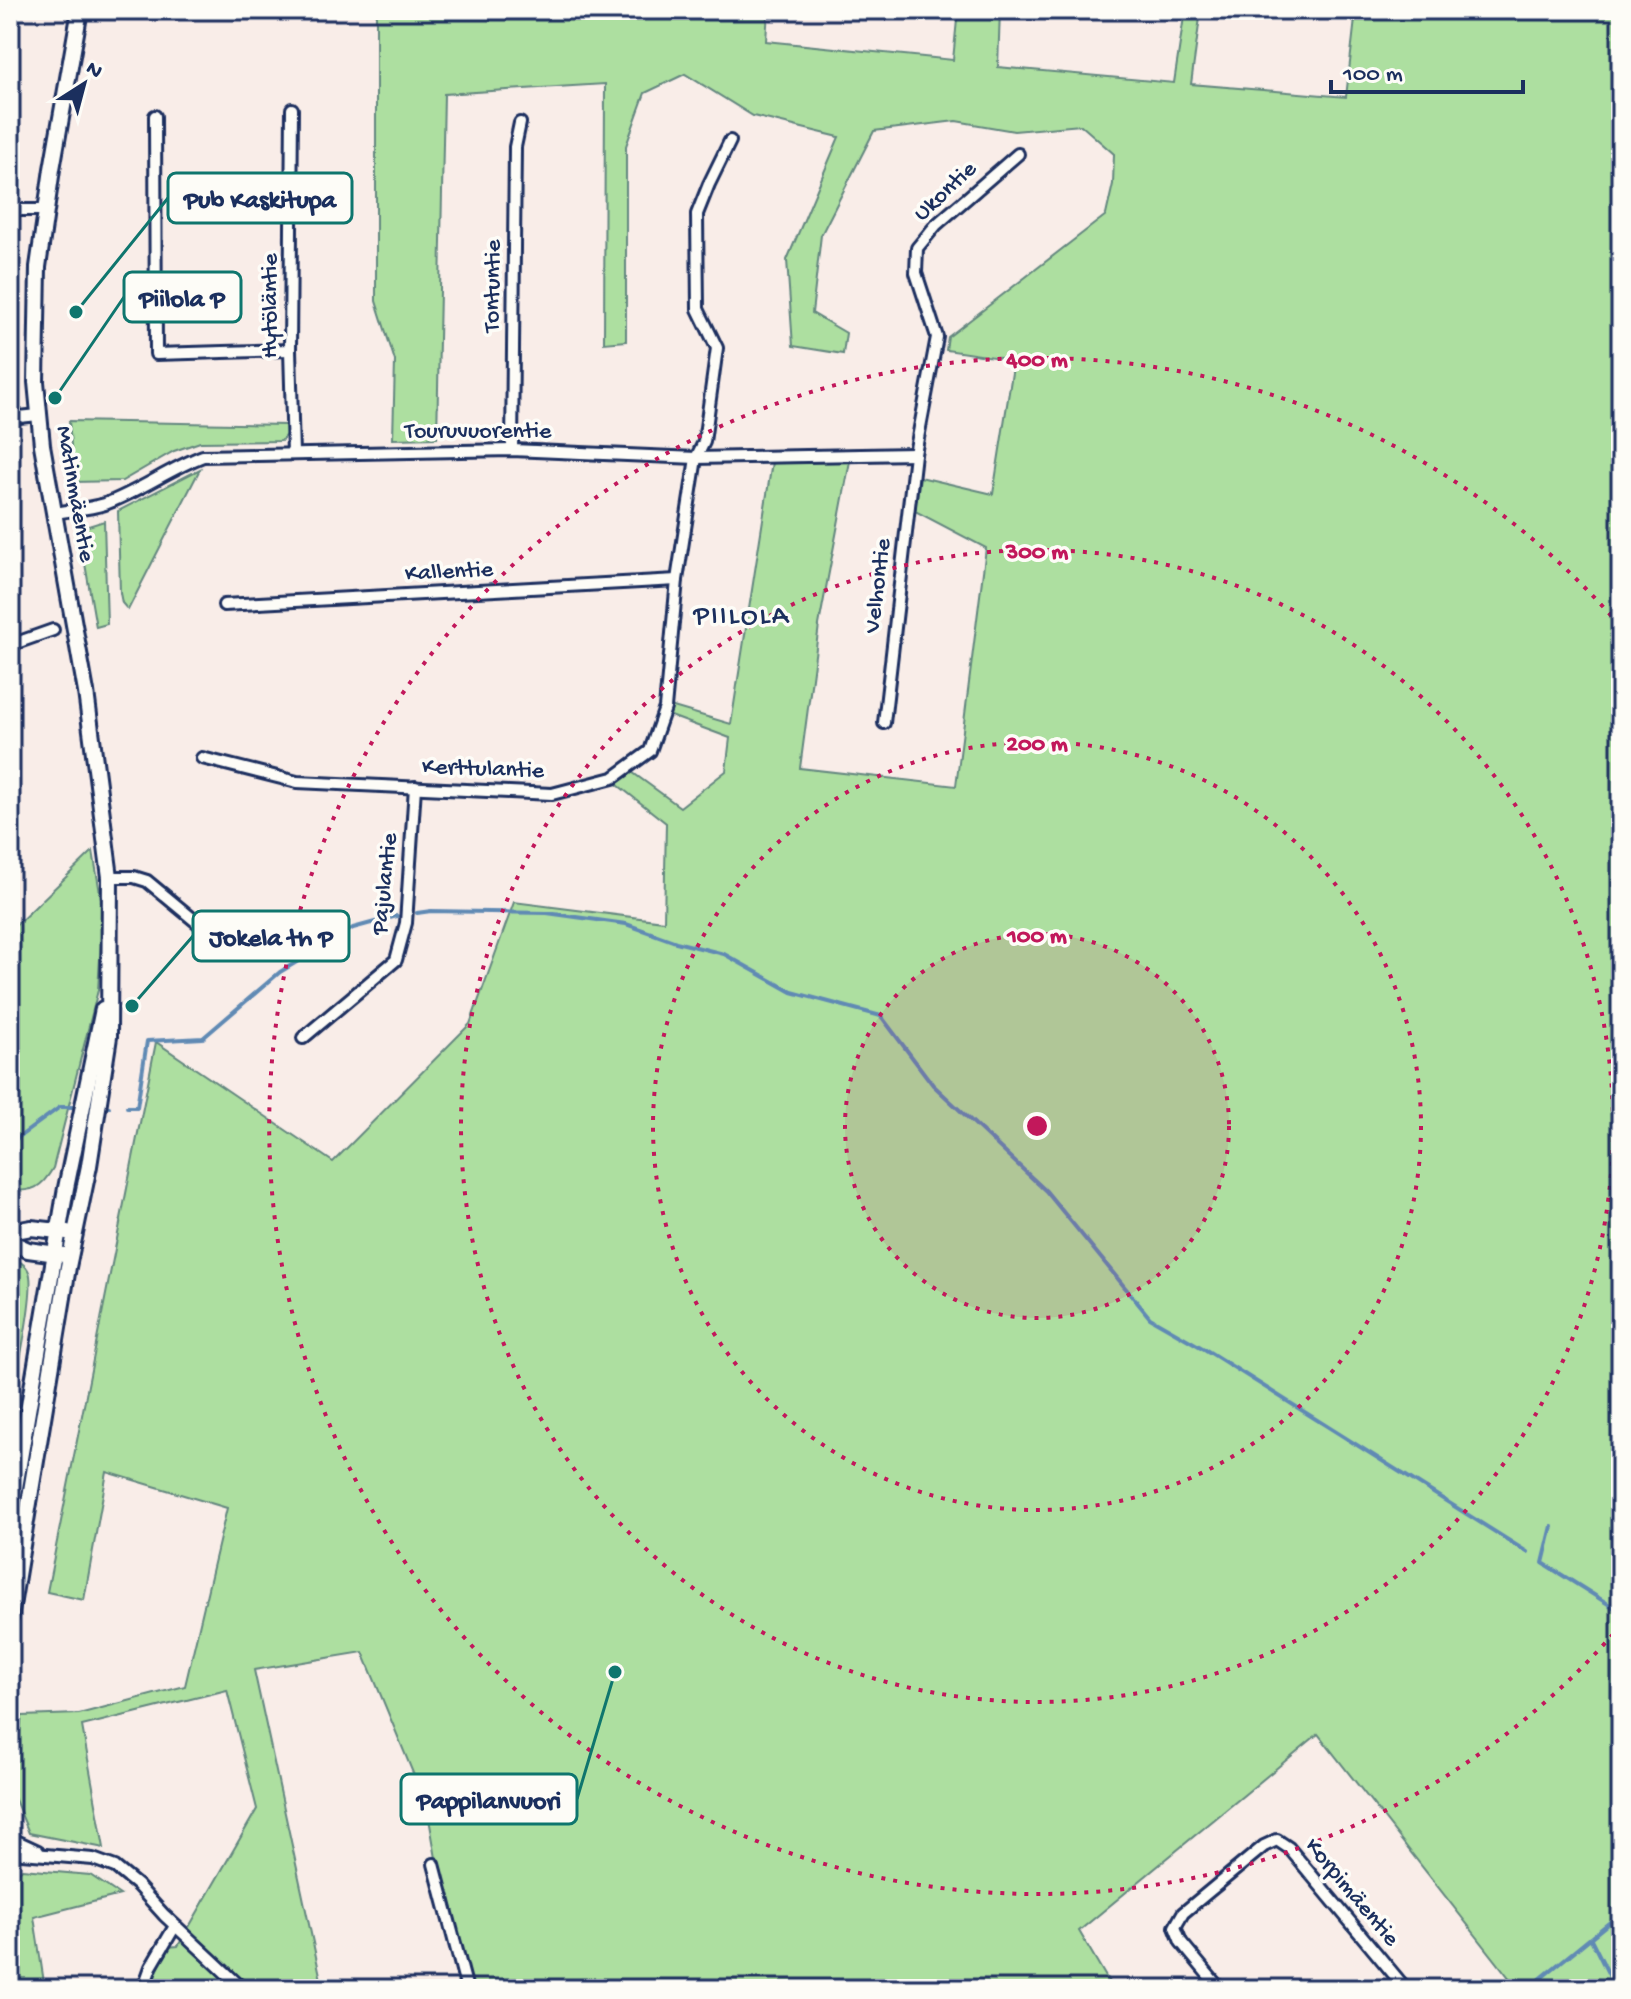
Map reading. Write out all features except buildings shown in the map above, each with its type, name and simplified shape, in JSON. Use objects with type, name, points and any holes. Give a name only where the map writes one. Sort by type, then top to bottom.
[{"type":"main road","name":"Matinmäentie","points":[[10,1618],[105,1068],[109,985],[110,877],[86,692],[38,415],[35,320],[45,210],[80,10]]},
{"type":"main road","name":"Matinmäentie","points":[[10,1517],[54,1253],[84,1092],[109,985]]},
{"type":"main road","points":[[10,1232],[31,1228],[75,1234]]},
{"type":"main road","points":[[10,1242],[28,1250],[70,1257]]},
{"type":"street","name":"Hytöläntie","points":[[292,109],[290,350],[293,454]]},
{"type":"street","points":[[155,116],[156,354],[290,350]]},
{"type":"street","name":"Tontuntie","points":[[512,450],[515,147],[520,123]]},
{"type":"street","name":"Kerttulantie","points":[[202,758],[297,782],[552,794],[613,778],[650,751],[665,708],[677,580],[696,458],[704,442],[717,348],[698,309],[697,214],[730,141]]},
{"type":"street","name":"Ukontie","points":[[915,454],[937,337],[916,273],[917,248],[936,225],[1018,154]]},
{"type":"street","points":[[10,210],[45,210]]},
{"type":"street","points":[[10,418],[38,415]]},
{"type":"street","name":"Touruvuorentie","points":[[54,513],[101,505],[203,456],[512,450],[696,458],[915,454]]},
{"type":"street","name":"Velhontie","points":[[884,723],[915,454]]},
{"type":"street","name":"Kallentie","points":[[224,605],[677,580]]},
{"type":"street","points":[[10,641],[19,642],[53,630]]},
{"type":"street","name":"Pajulantie","points":[[303,1038],[396,960],[406,923],[415,787]]},
{"type":"street","points":[[110,877],[134,877],[147,881],[211,934]]},
{"type":"street","points":[[10,1838],[43,1854]]},
{"type":"street","name":"Korpimäentie","points":[[1220,1989],[1181,1942],[1175,1927],[1183,1913],[1264,1846],[1277,1840],[1289,1848],[1406,1989]]},
{"type":"street","points":[[10,1852],[93,1859],[115,1867],[243,1989]]},
{"type":"street","points":[[434,1864],[467,1989]]},
{"type":"street","points":[[143,1989],[151,1967],[175,1926]]},
{"type":"green space","points":[[376,10],[768,10],[766,41],[953,60],[958,10],[1000,10],[998,67],[1174,83],[1185,10],[1201,10],[1191,84],[1346,97],[1355,19],[1298,10],[1621,10],[1621,1989],[1518,1989],[1318,1734],[1079,1931],[1113,1989],[459,1989],[427,1807],[363,1652],[254,1670],[323,1989],[150,1989],[167,1947],[178,1946],[257,1809],[227,1690],[82,1726],[104,1848],[29,1833],[10,1788],[22,1716],[79,1714],[185,1686],[227,1508],[107,1472],[84,1600],[47,1592],[156,1042],[333,1162],[470,1024],[514,902],[664,921],[666,823],[614,782],[629,770],[680,807],[726,771],[730,738],[668,715],[670,706],[731,724],[772,462],[850,461],[819,625],[800,768],[956,786],[986,548],[915,511],[920,477],[993,494],[1014,360],[946,350],[948,337],[1106,215],[1113,184],[1114,154],[1081,125],[1014,131],[956,121],[874,131],[821,235],[812,313],[846,333],[843,354],[793,346],[787,260],[839,137],[753,116],[685,74],[645,93],[626,146],[626,341],[604,343],[605,84],[444,94],[437,438],[393,439],[395,361],[376,301]]},
{"type":"green space","points":[[69,421],[286,425],[287,433],[281,441],[200,442],[174,451],[122,481],[74,482]]},
{"type":"green space","points":[[200,469],[128,610],[122,603],[120,593],[118,511]]},
{"type":"green space","points":[[104,521],[107,624],[96,627],[79,529]]},
{"type":"green space","points":[[93,851],[103,911],[98,990],[53,1168],[36,1187],[10,1191],[10,931]]},
{"type":"green space","points":[[10,1257],[29,1272],[30,1297],[10,1408]]},
{"type":"green space","points":[[22,1869],[90,1875],[120,1895],[34,1917],[45,1989],[10,1989],[10,1881]]},
{"type":"waterway","points":[[417,913],[547,913],[626,924],[676,942],[724,954],[792,992],[881,1016],[933,1085],[1046,1191],[1150,1318],[1527,1552]]},
{"type":"waterway","points":[[127,1107],[137,1107],[147,1041],[203,1038],[280,972],[353,928],[397,916]]},
{"type":"waterway","points":[[10,1141],[60,1107],[74,1107]]},
{"type":"waterway","points":[[1552,1526],[1543,1563],[1621,1612]]},
{"type":"waterway","points":[[1529,1988],[1621,1913]]},
{"type":"waterway","points":[[1591,1939],[1616,1989]]},
{"type":"place","name":"Pub Kaskitupa","points":[[76,312]]},
{"type":"place","name":"Piilola P","points":[[55,398]]},
{"type":"place","name":"Jokela th P","points":[[132,1006]]},
{"type":"place","name":"Pappilanvuori","points":[[615,1672]]},
{"type":"district","name":"PIILOLA","points":[[742,617]]}]
